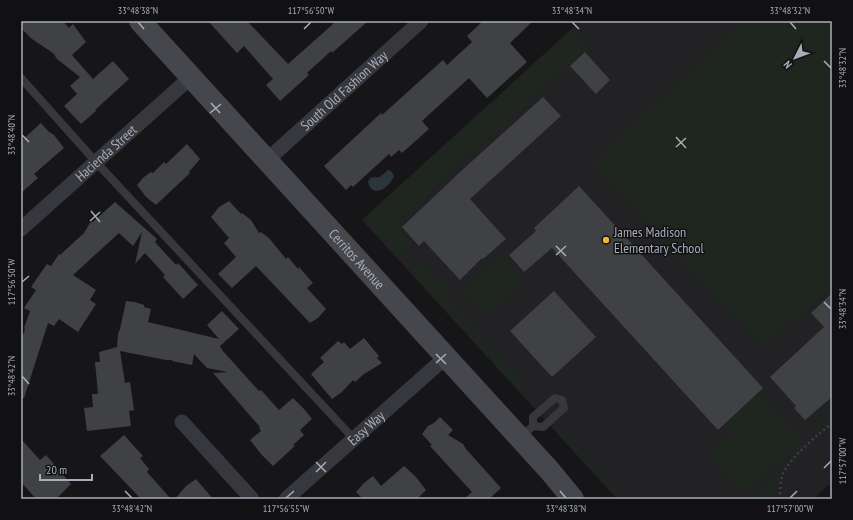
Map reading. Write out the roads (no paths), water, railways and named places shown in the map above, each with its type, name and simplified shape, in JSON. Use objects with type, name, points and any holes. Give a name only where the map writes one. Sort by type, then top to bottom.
[{"type":"street","name":"Cerritos Avenue","points":[[140,21],[446,357],[527,432],[573,499]]},
{"type":"street","name":"South Old Fashion Way","points":[[266,161],[421,21]]},
{"type":"street","name":"Hacienda Street","points":[[21,229],[191,77]]},
{"type":"street","name":"Easy Way","points":[[286,499],[446,357]]},
{"type":"street","points":[[182,422],[252,499]]},
{"type":"lane","points":[[21,78],[96,162],[354,439]]},
{"type":"lane","points":[[555,398],[564,399],[564,408],[543,427],[527,432],[534,417],[538,413],[555,398]]},
{"type":"place","name":"James Madison Elementary School","points":[[606,240]]}]
